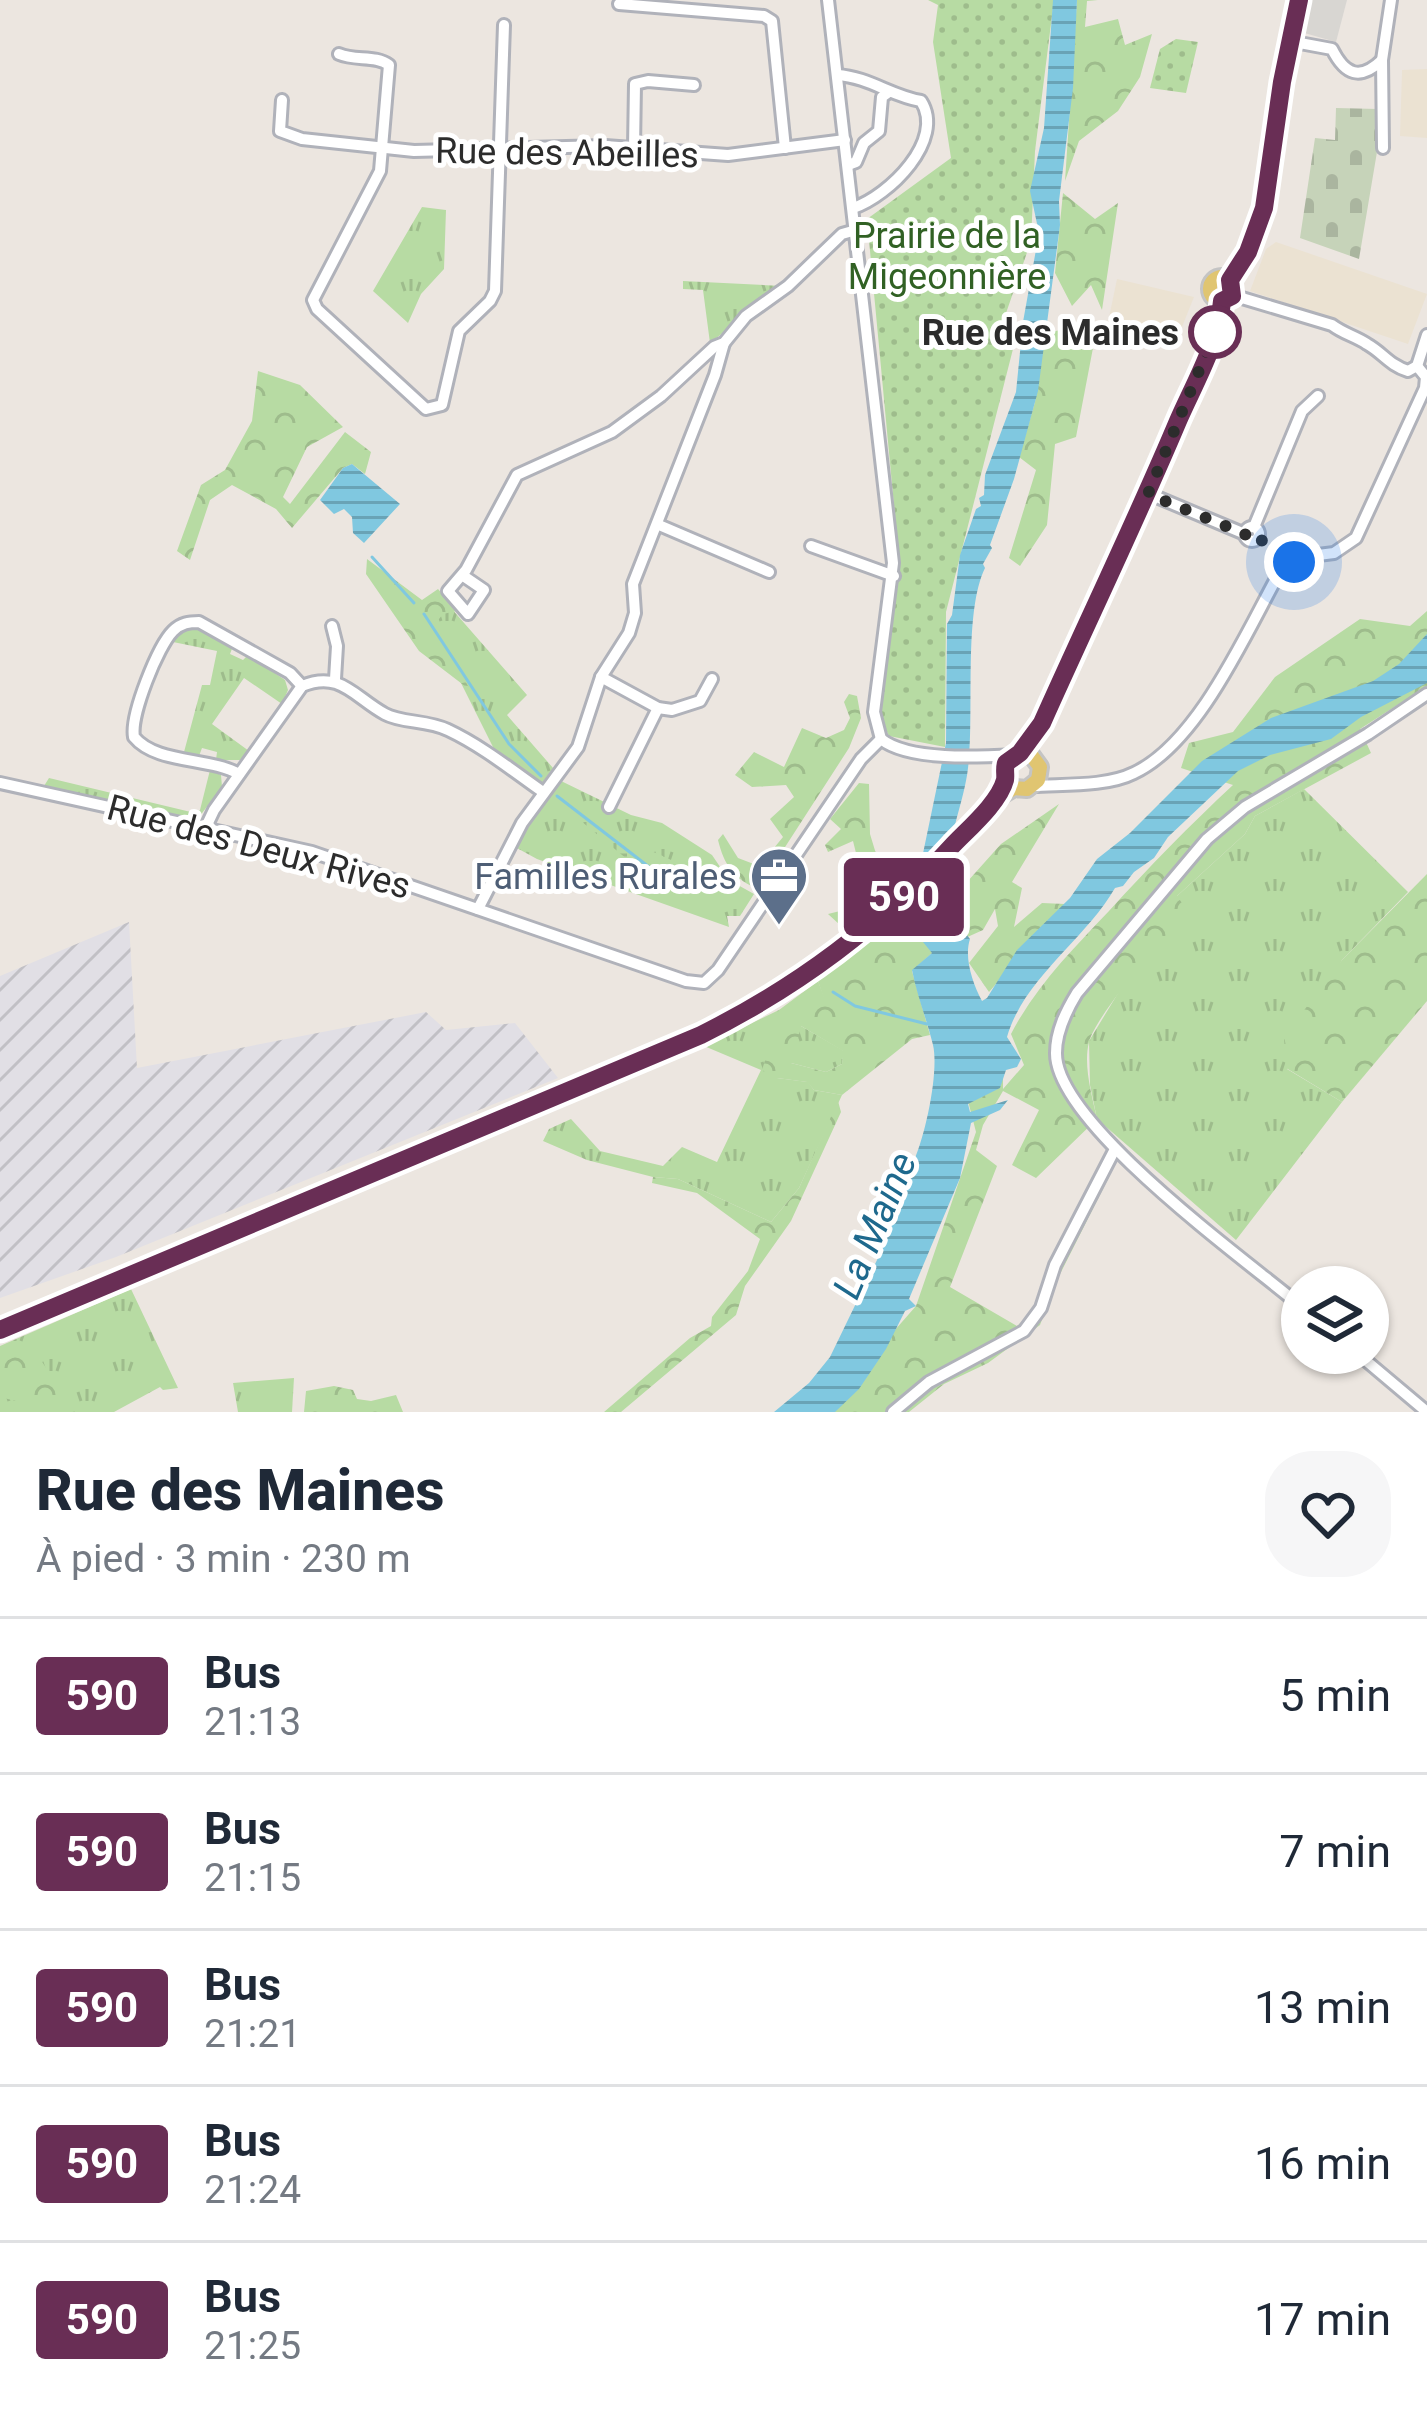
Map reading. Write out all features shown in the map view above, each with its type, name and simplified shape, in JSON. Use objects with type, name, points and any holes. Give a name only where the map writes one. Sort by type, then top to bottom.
[{"type":"main road","points":[[0,1330],[762,1005],[882,918],[967,830],[1019,767],[1148,494],[1264,208],[1299,0]]},
{"type":"main road","points":[[1019,767],[1033,786]]},
{"type":"street","points":[[828,0],[894,576],[874,712],[881,739],[898,750],[989,756],[1063,782]]},
{"type":"street","points":[[1383,148],[1382,60],[1390,0]]},
{"type":"street","points":[[619,4],[764,16],[772,21],[785,148]]},
{"type":"street","points":[[340,54],[388,65],[380,171],[314,290],[313,300],[317,309],[427,410],[442,404],[459,331],[494,291],[504,25]]},
{"type":"street","points":[[1289,41],[1332,49],[1345,71],[1353,74],[1371,70],[1382,60]]},
{"type":"street","points":[[837,75],[879,83],[889,92],[926,105],[926,133],[919,151],[895,179],[854,208]]},
{"type":"street","points":[[634,148],[635,84],[648,80],[694,86]]},
{"type":"street","points":[[848,165],[856,162],[864,143],[879,130],[882,97],[889,92]]},
{"type":"street","name":"Rue des Abeilles","points":[[282,100],[280,131],[382,148],[634,148],[728,155],[845,140]]},
{"type":"street","points":[[478,909],[522,823],[578,747],[601,677],[628,633],[635,613],[633,584],[724,343],[746,316],[788,286],[842,234],[856,230]]},
{"type":"street","points":[[1228,292],[1332,325],[1371,345],[1393,367],[1421,372]]},
{"type":"street","points":[[1148,494],[1252,533],[1286,559],[1334,553],[1356,538],[1422,408],[1427,335]]},
{"type":"street","points":[[462,575],[517,475],[612,432],[724,343]]},
{"type":"street","points":[[1252,533],[1302,411],[1318,396]]},
{"type":"street","points":[[659,525],[769,572]]},
{"type":"street","points":[[811,546],[894,576]]},
{"type":"street","points":[[1033,786],[1133,774],[1179,740],[1199,715],[1286,559]]},
{"type":"street","points":[[239,774],[225,766],[144,747],[134,736],[134,715],[170,633],[185,622],[200,622],[290,673],[302,686]]},
{"type":"street","points":[[332,626],[337,646],[335,679]]},
{"type":"street","points":[[601,677],[658,708],[672,710],[700,701],[712,679]]},
{"type":"street","points":[[205,829],[302,686],[335,679],[389,717],[418,718],[448,729],[543,792]]},
{"type":"street","points":[[1281,1290],[1114,1151],[1076,1107],[1055,1056],[1064,1015],[1076,992],[1208,839],[1245,807],[1427,694]]},
{"type":"street","points":[[609,807],[658,708]]},
{"type":"street","name":"Rue des Deux Rives","points":[[0,783],[312,853],[686,981],[704,983],[716,974],[849,776],[881,739]]},
{"type":"street","points":[[893,1412],[929,1382],[1024,1331],[1041,1308],[1055,1265],[1114,1151]]},
{"type":"street","points":[[1382,1374],[1427,1412]]},
{"type":"shaded area","points":[[1307,0],[1347,0],[1336,42],[1301,32]]},
{"type":"shaded area","points":[[1427,69],[1427,138],[1400,136],[1402,70]]},
{"type":"shaded area","points":[[1276,242],[1427,294],[1408,344],[1250,291],[1266,249]]},
{"type":"shaded area","points":[[1117,279],[1194,297],[1176,342],[1107,327]]},
{"type":"shaded area","points":[[129,922],[137,1068],[426,1012],[446,1030],[515,1023],[558,1078],[116,1257],[0,1298],[0,976]]},
{"type":"green space","name":"Prairie de la Migeonnière","points":[[928,0],[1054,0],[1035,151],[1031,241],[1005,316],[1013,349],[946,612],[945,747],[889,736],[879,715],[900,569],[867,219],[951,158],[933,42],[938,5]]},
{"type":"green space","points":[[1077,0],[1098,0],[1087,1],[1085,27],[1118,19],[1125,45],[1152,34],[1140,77],[1118,111],[1079,141],[1065,181]]},
{"type":"green space","points":[[1176,39],[1198,42],[1186,93],[1150,88],[1160,49]]},
{"type":"green space","points":[[1336,108],[1378,109],[1378,146],[1359,259],[1300,238],[1315,138],[1335,140]]},
{"type":"green space","points":[[1063,193],[1095,219],[1118,203],[1102,310],[1091,285],[1072,306],[1055,273]]},
{"type":"green space","points":[[422,207],[446,210],[444,269],[421,294],[408,323],[373,291]]},
{"type":"green space","points":[[683,281],[782,286],[710,343],[703,290],[683,289]]},
{"type":"green space","points":[[1066,329],[1093,348],[1076,437],[1055,444],[1047,525],[1020,566],[1009,558],[1036,470],[1019,457],[1035,402],[1045,333]]},
{"type":"green space","points":[[258,371],[300,385],[343,427],[307,447],[283,497],[290,504],[345,432],[371,452],[365,474],[352,464],[343,468],[292,528],[276,509],[232,485],[210,500],[190,560],[177,551],[201,485],[225,470],[252,421]]},
{"type":"green space","points":[[367,559],[422,600],[438,589],[457,611],[443,614],[435,624],[470,690],[419,651],[366,574]]},
{"type":"green space","points":[[451,608],[527,695],[507,715],[553,768],[542,783],[495,751],[432,625],[442,611]]},
{"type":"green space","points":[[1427,611],[1427,686],[1360,729],[1371,753],[1255,816],[1245,834],[1177,896],[1187,910],[1118,995],[1089,1042],[1088,1070],[1097,1119],[1036,1178],[1012,1165],[1039,1110],[1003,1091],[983,1125],[976,1150],[997,1166],[950,1287],[1017,1326],[1030,1315],[1101,1167],[1110,1175],[1055,1284],[1040,1325],[988,1363],[944,1384],[909,1412],[823,1412],[916,1306],[976,1132],[967,1097],[1003,1062],[1003,1089],[1024,1065],[1011,1034],[1043,984],[1139,878],[1233,785],[1181,768],[1189,743],[1233,732],[1275,677],[1360,619],[1410,626]]},
{"type":"green space","points":[[195,627],[233,646],[230,654],[243,660],[248,655],[285,680],[288,690],[282,704],[244,678],[212,724],[249,751],[240,760],[216,760],[217,752],[202,748],[199,756],[184,752],[202,685],[210,685],[217,651],[173,642],[177,634]]},
{"type":"green space","points":[[849,694],[857,696],[861,718],[849,748],[758,889],[742,881],[723,857],[718,840],[723,834],[738,858],[759,866],[783,837],[770,819],[794,797],[786,785],[752,787],[735,775],[754,752],[784,767],[802,728],[826,738],[844,730],[850,718],[844,702]]},
{"type":"green space","points":[[210,770],[221,775],[222,787],[196,821],[44,786],[49,778],[195,813],[200,810]]},
{"type":"green space","points":[[559,780],[631,815],[662,823],[712,855],[729,880],[754,894],[740,916],[727,916],[729,927],[515,847]]},
{"type":"green space","points":[[859,783],[869,784],[870,834],[880,867],[879,906],[860,926],[840,925],[828,914],[844,910],[844,892],[859,890],[859,865],[853,841],[828,852],[825,845],[841,829],[830,819]]},
{"type":"green space","points":[[1304,789],[1408,892],[1342,960],[1287,1069],[1342,1102],[1236,1240],[1097,1119],[1089,1041],[1177,896],[1245,834],[1255,816]]},
{"type":"green space","points":[[557,790],[618,836],[677,863],[702,893],[697,896],[676,881],[668,893],[552,797]]},
{"type":"green space","points":[[1059,804],[1012,882],[1022,888],[1014,927],[1042,903],[1065,904],[989,992],[969,963],[998,926],[995,909],[983,930],[963,939],[950,901],[1001,844]]},
{"type":"green space","points":[[1427,874],[1427,1001],[1342,1102],[1286,1068],[1284,1037],[1342,960]]},
{"type":"green space","points":[[912,900],[932,953],[912,971],[930,1035],[912,1039],[842,1095],[762,1070],[768,1051],[781,1051],[791,1063],[826,1072],[842,1064],[843,1051],[801,1026],[796,1047],[779,1046],[770,1034],[779,1010],[825,1002],[818,981]]},
{"type":"green space","points":[[818,981],[826,1002],[801,1026],[844,1051],[842,1064],[826,1072],[791,1063],[777,1078],[808,1082],[814,1090],[842,1095],[799,1188],[771,1222],[678,1179],[587,1160],[543,1141],[549,1129],[571,1119],[600,1151],[663,1166],[682,1147],[717,1162],[761,1070],[704,1046],[779,1010]]},
{"type":"green space","points":[[838,1101],[841,1112],[791,1221],[745,1286],[736,1315],[621,1412],[604,1412],[690,1338],[711,1326],[712,1317],[748,1271],[760,1239],[697,1193],[652,1183],[653,1177],[678,1179],[771,1222],[799,1188]]},
{"type":"green space","points":[[131,1289],[178,1388],[160,1387],[114,1412],[0,1412],[0,1346]]},
{"type":"green space","points":[[33,1348],[75,1412],[0,1397],[0,1364]]},
{"type":"green space","points":[[294,1378],[292,1412],[238,1412],[233,1383]]},
{"type":"green space","points":[[334,1386],[353,1390],[357,1399],[396,1395],[403,1412],[304,1412],[306,1391]]},
{"type":"water","points":[[1053,0],[1077,0],[1060,225],[1038,391],[978,587],[968,768],[944,888],[951,915],[970,939],[970,970],[982,1001],[1017,950],[1070,898],[1097,859],[1202,761],[1271,718],[1373,681],[1399,664],[1427,634],[1427,683],[1361,717],[1331,739],[1270,755],[1238,771],[1168,837],[1154,858],[1115,888],[1015,1016],[1007,1037],[1021,1059],[1017,1067],[1006,1070],[1000,1088],[968,1104],[970,1112],[1008,1100],[1000,1110],[971,1123],[960,1178],[909,1299],[916,1306],[905,1311],[859,1389],[835,1412],[774,1412],[809,1383],[830,1357],[912,1173],[906,1163],[909,1155],[915,1158],[930,1102],[933,1045],[912,970],[932,953],[914,931],[922,928],[921,863],[946,743],[947,624],[960,555],[981,506],[985,475],[1016,392],[1021,342],[1015,337],[1021,333],[1039,233],[1030,191],[1044,128]]},
{"type":"water","points":[[352,464],[400,504],[364,543],[353,533],[352,517],[344,509],[334,514],[320,500],[343,468]]},
{"type":"waterway","points":[[372,557],[414,603]]},
{"type":"waterway","points":[[424,614],[509,744],[541,776]]},
{"type":"waterway","points":[[557,796],[675,887]]},
{"type":"waterway","points":[[833,992],[855,1006],[927,1024]]},
{"type":"bus line","name":"590","points":[[0,1330],[701,1035],[762,1005],[818,968],[906,896],[991,801],[1006,779],[1006,763],[1020,753],[1042,723],[1148,494],[1208,350],[1222,301],[1232,296],[1230,280],[1261,221],[1299,0]]},
{"type":"place","name":"Rue des Maines","points":[[1215,332]]},
{"type":"place","name":"Familles Rurales","points":[[779,927]]},
{"type":"route","points":[[1215,332],[1148,494],[1245,534],[1249,541],[1258,538],[1282,554],[1292,554],[1294,562]]},
{"type":"water label","name":"La Maine","points":[[874,1225]]}]
